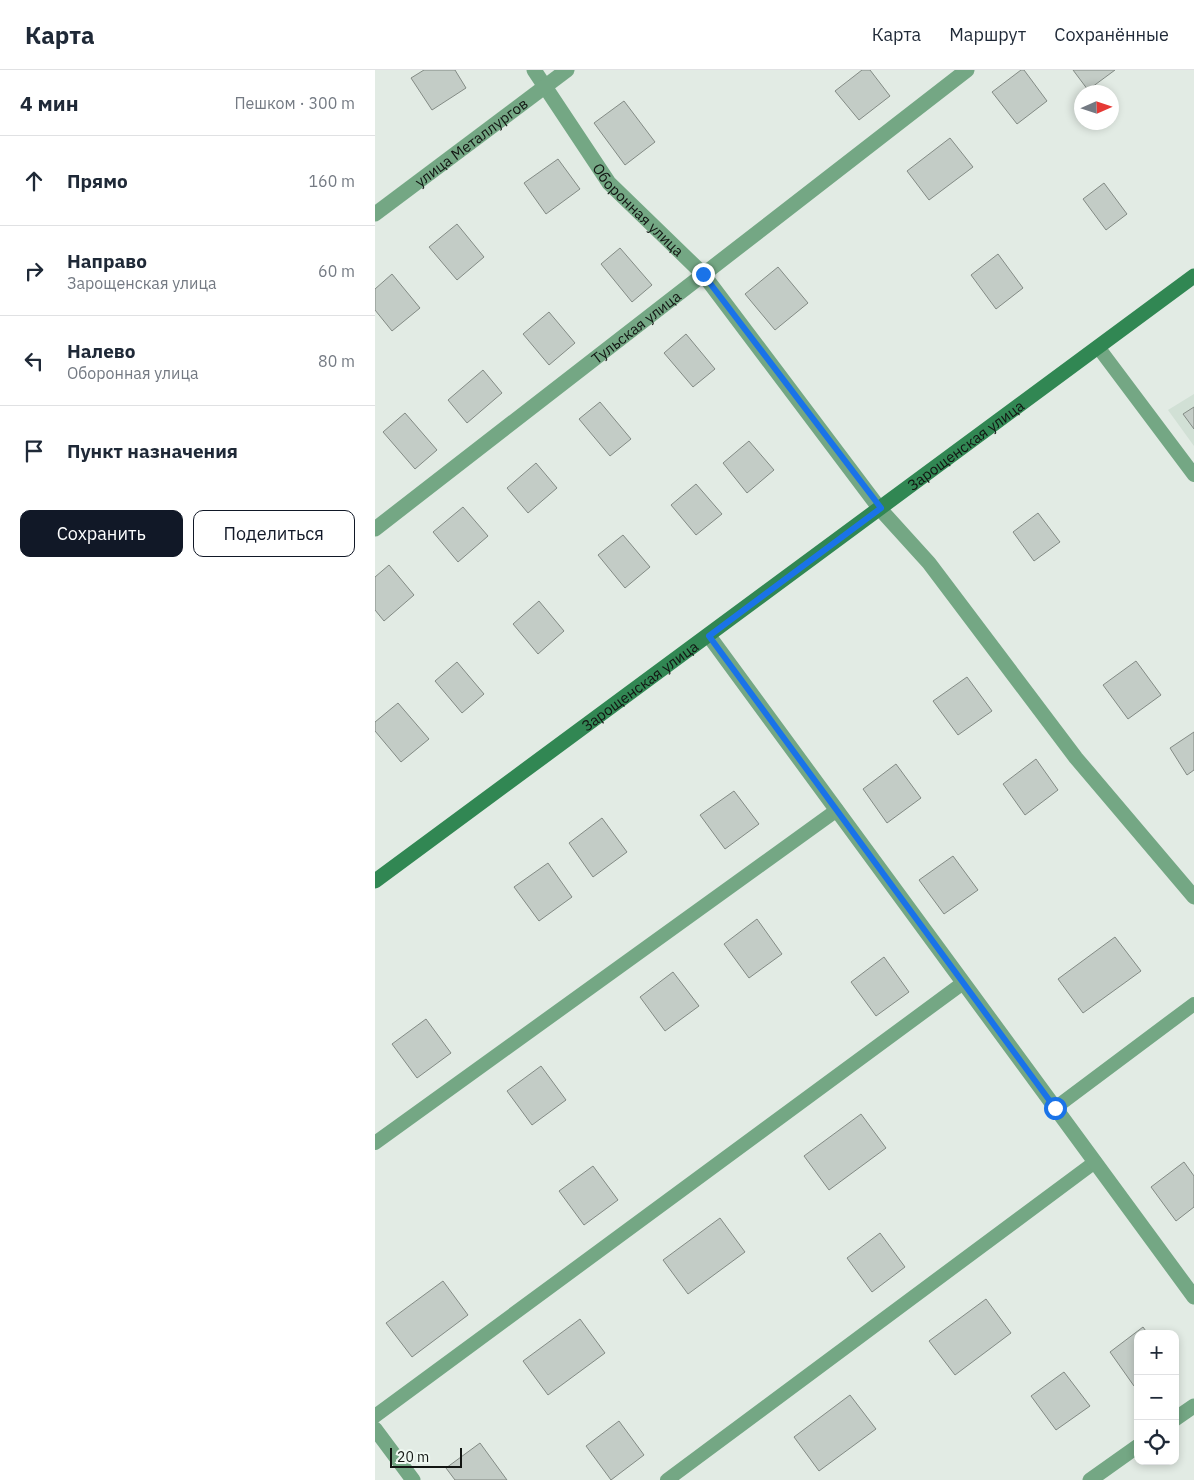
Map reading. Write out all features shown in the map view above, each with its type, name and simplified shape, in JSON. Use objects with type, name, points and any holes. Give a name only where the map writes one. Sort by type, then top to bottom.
[{"type":"street","name":"Оборонная улица","points":[[534,70],[609,182],[703,274],[881,508],[929,562],[1076,758],[1194,897]]},
{"type":"street","name":"улица Металлургов","points":[[375,214],[567,70]]},
{"type":"street","name":"Тульская улица","points":[[375,529],[967,70]]},
{"type":"street","name":"Зарощенская улица","points":[[375,881],[1194,276]]},
{"type":"street","points":[[709,636],[1194,1297]]},
{"type":"street","points":[[1179,1416],[1194,1406]]},
{"type":"street","points":[[375,1429],[413,1480]]},
{"type":"street","points":[[1090,1480],[1134,1449]]},
{"type":"lane","points":[[1098,347],[1194,475]]},
{"type":"lane","points":[[375,1143],[837,810]]},
{"type":"lane","points":[[375,1416],[963,983]]},
{"type":"lane","points":[[1055,1108],[1194,1004]]},
{"type":"lane","points":[[667,1480],[1095,1162]]},
{"type":"shaded area","points":[[1194,394],[1194,446],[1168,410]]},
{"type":"building","points":[[424,70],[455,70],[466,88],[432,110],[411,78]]},
{"type":"building","points":[[862,70],[870,70],[890,96],[859,120],[835,91]]},
{"type":"building","points":[[1021,70],[1024,70],[1047,101],[1017,124],[992,92]]},
{"type":"building","points":[[1073,70],[1115,70],[1095,85],[1084,85]]},
{"type":"building","points":[[624,101],[655,142],[625,165],[594,123]]},
{"type":"building","points":[[950,138],[973,167],[929,200],[907,171]]},
{"type":"building","points":[[558,159],[580,189],[546,214],[524,183]]},
{"type":"building","points":[[1104,183],[1127,214],[1106,230],[1083,199]]},
{"type":"building","points":[[457,224],[484,257],[457,280],[429,247]]},
{"type":"building","points":[[620,248],[652,285],[632,302],[601,264]]},
{"type":"building","points":[[998,254],[1023,288],[996,309],[971,275]]},
{"type":"building","points":[[778,267],[808,303],[775,330],[745,294]]},
{"type":"building","points":[[392,274],[420,308],[392,331],[375,310],[375,289]]},
{"type":"building","points":[[549,312],[575,343],[549,365],[523,334]]},
{"type":"building","points":[[686,334],[715,369],[693,387],[664,353]]},
{"type":"building","points":[[483,370],[502,393],[467,423],[448,400]]},
{"type":"building","points":[[600,402],[631,439],[610,456],[579,419]]},
{"type":"building","points":[[1194,407],[1194,429],[1183,414]]},
{"type":"building","points":[[405,413],[437,450],[415,469],[383,432]]},
{"type":"building","points":[[749,441],[774,470],[747,493],[723,463]]},
{"type":"building","points":[[536,463],[557,488],[528,513],[507,488]]},
{"type":"building","points":[[696,484],[722,514],[696,535],[671,505]]},
{"type":"building","points":[[463,507],[488,536],[458,562],[433,532]]},
{"type":"building","points":[[1038,513],[1060,542],[1034,561],[1013,532]]},
{"type":"building","points":[[623,535],[650,567],[625,588],[598,555]]},
{"type":"building","points":[[389,565],[414,595],[384,621],[375,610],[375,577]]},
{"type":"building","points":[[539,601],[564,631],[538,654],[513,624]]},
{"type":"building","points":[[1136,661],[1161,695],[1128,719],[1103,685]]},
{"type":"building","points":[[457,662],[484,694],[462,713],[435,681]]},
{"type":"building","points":[[967,677],[992,711],[958,735],[933,701]]},
{"type":"building","points":[[398,703],[429,739],[401,762],[375,731],[375,722]]},
{"type":"building","points":[[1194,732],[1194,770],[1187,775],[1170,748]]},
{"type":"building","points":[[1036,759],[1058,790],[1025,815],[1003,784]]},
{"type":"building","points":[[896,764],[921,798],[887,823],[863,789]]},
{"type":"building","points":[[734,791],[759,824],[725,849],[700,815]]},
{"type":"building","points":[[602,818],[627,852],[593,877],[569,843]]},
{"type":"building","points":[[953,856],[978,890],[944,914],[919,880]]},
{"type":"building","points":[[548,863],[572,897],[539,921],[514,887]]},
{"type":"building","points":[[757,919],[782,954],[749,978],[724,944]]},
{"type":"building","points":[[1115,937],[1141,971],[1083,1013],[1058,979]]},
{"type":"building","points":[[884,957],[909,992],[876,1016],[851,982]]},
{"type":"building","points":[[673,972],[699,1006],[665,1031],[640,997]]},
{"type":"building","points":[[426,1019],[451,1053],[417,1078],[392,1044]]},
{"type":"building","points":[[541,1066],[566,1100],[532,1125],[507,1091]]},
{"type":"building","points":[[861,1114],[886,1148],[829,1190],[804,1156]]},
{"type":"building","points":[[1184,1162],[1194,1176],[1194,1207],[1176,1221],[1151,1187]]},
{"type":"building","points":[[593,1166],[618,1200],[584,1225],[559,1191]]},
{"type":"building","points":[[720,1218],[745,1252],[688,1294],[663,1260]]},
{"type":"building","points":[[880,1233],[905,1267],[872,1292],[847,1258]]},
{"type":"building","points":[[443,1281],[468,1315],[412,1357],[386,1323]]},
{"type":"building","points":[[986,1299],[1011,1333],[955,1375],[929,1341]]},
{"type":"building","points":[[580,1319],[605,1353],[548,1395],[523,1361]]},
{"type":"building","points":[[1134,1334],[1134,1386],[1110,1352]]},
{"type":"building","points":[[1064,1372],[1090,1406],[1056,1430],[1031,1396]]},
{"type":"building","points":[[850,1395],[876,1429],[819,1471],[794,1437]]},
{"type":"building","points":[[619,1421],[644,1455],[611,1480],[586,1446]]},
{"type":"building","points":[[480,1443],[507,1480],[455,1480],[446,1468]]},
{"type":"route","points":[[703,274],[881,508],[709,636],[1055,1108]]}]
